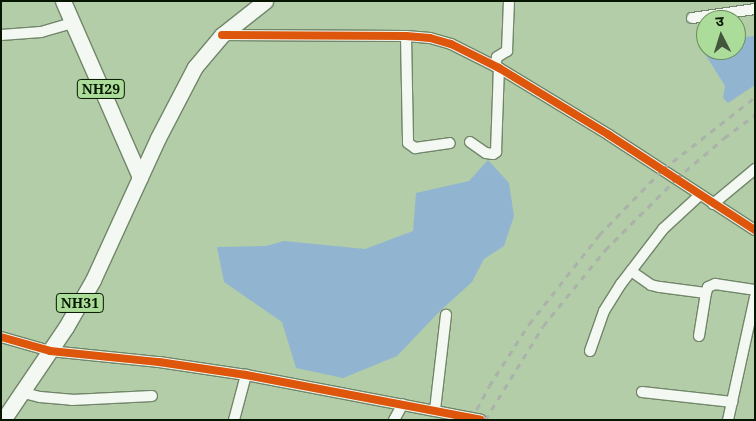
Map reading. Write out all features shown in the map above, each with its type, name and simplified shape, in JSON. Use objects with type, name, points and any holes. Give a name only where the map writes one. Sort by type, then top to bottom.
[{"type":"highway","name":"NH29","points":[[63,1],[140,177]]},
{"type":"highway","name":"NH31","points":[[3,420],[20,392],[50,351],[93,280],[173,106],[195,67],[222,35],[265,1]]},
{"type":"street","points":[[470,142],[486,153],[493,154],[496,152],[497,57],[507,51],[509,1]]},
{"type":"street","points":[[692,18],[755,9]]},
{"type":"street","points":[[1,35],[41,32],[72,23]]},
{"type":"street","points":[[222,35],[406,36],[430,38],[451,44],[497,67],[632,150],[755,230]]},
{"type":"street","points":[[406,36],[408,143],[415,148],[450,143]]},
{"type":"street","points":[[713,204],[755,168]]},
{"type":"street","points":[[590,351],[604,311],[630,271],[663,229],[700,195]]},
{"type":"street","points":[[630,271],[651,284],[660,287],[706,293]]},
{"type":"street","points":[[699,336],[708,287],[715,284],[755,290]]},
{"type":"street","points":[[728,420],[755,298]]},
{"type":"street","points":[[436,410],[446,315]]},
{"type":"street","points":[[1,337],[50,351],[159,362],[246,375],[481,420]]},
{"type":"street","points":[[234,420],[246,375]]},
{"type":"street","points":[[20,392],[72,400],[152,396]]},
{"type":"street","points":[[642,392],[732,402]]},
{"type":"street","points":[[394,420],[403,404]]},
{"type":"water","points":[[755,36],[755,85],[728,103],[723,98],[725,86],[709,60],[746,60],[746,37]]},
{"type":"water","points":[[488,160],[509,183],[514,216],[504,246],[484,259],[472,282],[440,311],[397,356],[343,378],[296,368],[282,322],[224,282],[217,247],[266,246],[284,241],[365,249],[413,231],[416,193],[469,181]]},
{"type":"railway","points":[[471,420],[489,386],[529,324],[599,235],[663,169],[755,97]]},
{"type":"railway","points":[[485,420],[543,326],[605,250],[676,179],[724,138],[755,115]]},
{"type":"cycle path","points":[[222,35],[406,36],[430,38],[451,44],[499,68],[609,135],[755,230]]},
{"type":"cycle path","points":[[1,337],[50,351],[159,362],[246,375],[481,420]]}]
